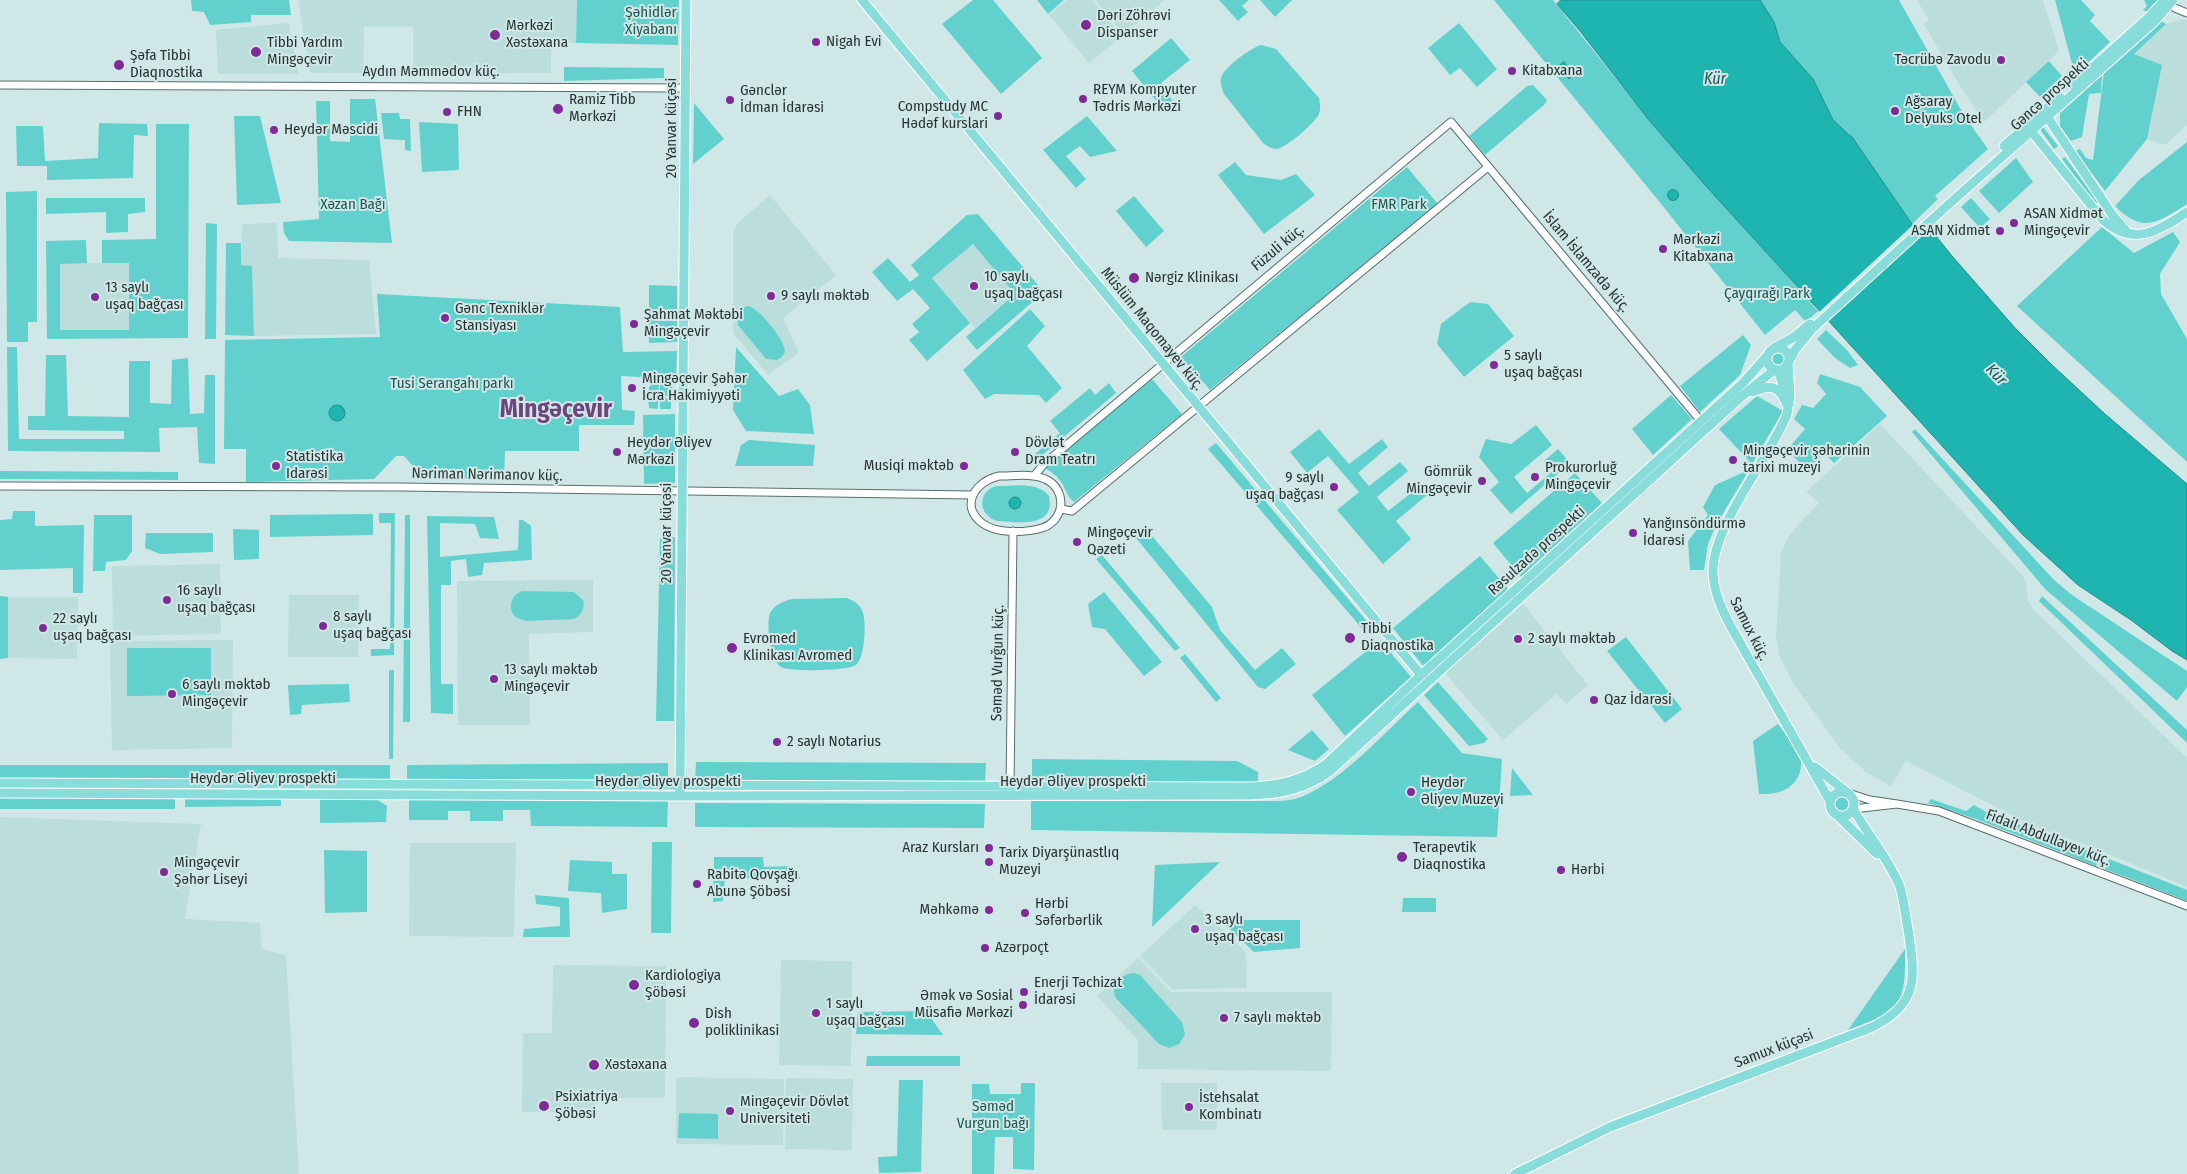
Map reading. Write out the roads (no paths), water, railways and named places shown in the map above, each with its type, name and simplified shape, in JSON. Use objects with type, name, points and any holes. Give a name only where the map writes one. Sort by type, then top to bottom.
[{"type":"main road","name":"20 Yanvar küçəsi","points":[[680,796],[686,0]]},
{"type":"main road","name":"Müslüm Maqomayev küç.","points":[[862,0],[1421,675]]},
{"type":"main road","name":"Gəncə prospekti","points":[[1810,327],[2168,1]]},
{"type":"main road","points":[[2045,114],[2113,216],[2129,234]]},
{"type":"main road","points":[[2029,128],[2103,220],[2112,228],[2129,234],[2143,234],[2156,231],[2187,212]]},
{"type":"main road","points":[[1788,407],[1787,396],[1776,370],[1769,366],[1767,356],[1774,348],[1810,327]]},
{"type":"main road","points":[[1776,370],[1784,368],[1788,363],[1810,327]]},
{"type":"main road","points":[[1774,348],[1785,350],[1789,356],[1788,363]]},
{"type":"main road","name":"Rəsulzadə prospekti","points":[[1328,768],[1421,675],[1700,420],[1744,383],[1767,356]]},
{"type":"main road","name":"Samux küç.","points":[[1788,363],[1790,385],[1788,407],[1784,420],[1724,529],[1716,550],[1713,574],[1714,587],[1722,611],[1830,801]]},
{"type":"main road","name":"Rəsulzadə prospekti","points":[[1328,768],[1741,397],[1776,370]]},
{"type":"main road","points":[[1741,397],[1771,387],[1781,394],[1788,407]]},
{"type":"main road","points":[[1809,762],[1853,798],[1853,809],[1886,863]]},
{"type":"main road","name":"Heydər Əliyev prospekti","points":[[0,783],[1010,787],[1269,786],[1301,778],[1328,768]]},
{"type":"main road","name":"Heydər Əliyev prospekti","points":[[0,793],[1010,797],[1271,794],[1295,790],[1317,780],[1328,768]]},
{"type":"main road","points":[[1848,793],[1838,793],[1830,801],[1830,808],[1886,863]]},
{"type":"main road","points":[[1837,815],[1845,816],[1853,809]]},
{"type":"main road","name":"Samux küçəsi","points":[[1515,1174],[1610,1127],[1870,1028],[1892,1016],[1908,996],[1912,982],[1912,968],[1901,892],[1886,863]]},
{"type":"street","points":[[2168,1],[2187,13]]},
{"type":"street","name":"Aydın Məmmədov küç.","points":[[0,85],[681,88]]},
{"type":"street","name":"Füzuli küç.","points":[[1034,476],[1051,458],[1451,122]]},
{"type":"street","name":"İslam İslamzadə küç.","points":[[1451,122],[1700,420]]},
{"type":"street","points":[[1061,509],[1072,511],[1488,167]]},
{"type":"street","points":[[1034,476],[1045,478],[1053,484],[1060,495],[1061,509],[1057,517],[1045,527],[1033,530],[992,529],[982,524],[972,509],[973,496],[980,484],[993,478],[1034,476]]},
{"type":"street","name":"Nəriman Nərimanov küç.","points":[[0,486],[401,487],[973,496]]},
{"type":"street","name":"Səməd Vurğun küç.","points":[[1010,797],[1013,531]]},
{"type":"street","points":[[1848,793],[1870,800],[1897,804]]},
{"type":"street","points":[[1853,809],[1897,804]]},
{"type":"street","name":"Fidail Abdullayev küç.","points":[[1897,804],[1940,811],[2187,906]]},
{"type":"water","name":"Kür","points":[[1561,0],[1760,0],[1774,22],[1780,42],[1813,79],[1833,120],[1852,137],[1912,224],[1932,231],[2016,329],[2051,364],[2105,414],[2187,484],[2187,660],[2078,585],[2023,535],[1706,186],[1648,119],[1557,4]]},
{"type":"water","points":[[1564,62],[1574,74],[1569,79],[1559,66]]},
{"type":"water","points":[[1671,190],[1675,190],[1678,195],[1677,199],[1671,200],[1668,197],[1668,193]]},
{"type":"water","points":[[337,405],[343,407],[345,413],[343,419],[337,421],[331,419],[329,413],[331,407]]},
{"type":"water","points":[[1015,497],[1021,503],[1015,509],[1009,503]]},
{"type":"place","name":"Dəri Zöhrəvi Dispanser","points":[[1086,25]]},
{"type":"place","name":"Mərkəzi Xəstəxana","points":[[495,35]]},
{"type":"place","name":"Nigah Evi","points":[[816,42]]},
{"type":"place","name":"Tibbi Yardım Mingəçevir","points":[[256,52]]},
{"type":"place","name":"Təcrübə Zavodu","points":[[2001,60]]},
{"type":"place","name":"Şəfa Tibbi Diaqnostika","points":[[119,65]]},
{"type":"place","name":"Kitabxana","points":[[1512,71]]},
{"type":"place","name":"REYM Kompyuter Tədris Mərkəzi","points":[[1083,99]]},
{"type":"place","name":"Gənclər İdman İdarəsi","points":[[730,100]]},
{"type":"place","name":"Ramiz Tibb Mərkəzi","points":[[558,109]]},
{"type":"place","name":"Ağsaray Delyuks Otel","points":[[1895,111]]},
{"type":"place","name":"FHN","points":[[447,112]]},
{"type":"place","name":"Compstudy MC Hədəf kurslari","points":[[998,116]]},
{"type":"place","name":"Heydər Məscidi","points":[[274,130]]},
{"type":"place","name":"ASAN Xidmət Mingəçevir","points":[[2014,223]]},
{"type":"place","name":"ASAN Xidmət","points":[[2000,231]]},
{"type":"place","name":"Mərkəzi Kitabxana","points":[[1663,249]]},
{"type":"place","name":"Nərgiz Klinikası","points":[[1134,278]]},
{"type":"place","name":"10 saylı uşaq bağçası","points":[[974,286]]},
{"type":"place","name":"9 saylı məktəb","points":[[771,296]]},
{"type":"place","name":"13 saylı uşaq bağçası","points":[[95,297]]},
{"type":"place","name":"Gənc Texniklər Stansiyası","points":[[445,318]]},
{"type":"place","name":"Şahmat Məktəbi Mingəçevir","points":[[634,324]]},
{"type":"place","name":"5 saylı uşaq bağçası","points":[[1494,365]]},
{"type":"place","name":"Mingəçevir Şəhər İcra Hakimiyyəti","points":[[632,388]]},
{"type":"place","name":"Heydər Əliyev Mərkəzi","points":[[617,452]]},
{"type":"place","name":"Dövlət Dram Teatrı","points":[[1015,452]]},
{"type":"place","name":"Mingəçevir şəhərinin tarixi muzeyi","points":[[1733,460]]},
{"type":"place","name":"Statistika Idarəsi","points":[[276,466]]},
{"type":"place","name":"Musiqi məktəb","points":[[964,466]]},
{"type":"place","name":"Prokurorluğ Mingəçevir","points":[[1535,477]]},
{"type":"place","name":"Gömrük Mingəçevir","points":[[1482,481]]},
{"type":"place","name":"9 saylı uşaq bağçası","points":[[1334,487]]},
{"type":"place","name":"Yanğınsöndürmə İdarəsi","points":[[1633,533]]},
{"type":"place","name":"Mingəçevir Qəzeti","points":[[1077,542]]},
{"type":"place","name":"16 saylı uşaq bağçası","points":[[167,600]]},
{"type":"place","name":"8 saylı uşaq bağçası","points":[[323,626]]},
{"type":"place","name":"22 saylı uşaq bağçası","points":[[43,628]]},
{"type":"place","name":"Tibbi Diaqnostika","points":[[1350,638]]},
{"type":"place","name":"2 saylı məktəb","points":[[1518,639]]},
{"type":"place","name":"Evromed Klinikası Avromed","points":[[732,648]]},
{"type":"place","name":"13 saylı məktəb Mingəçevir","points":[[494,679]]},
{"type":"place","name":"6 saylı məktəb Mingəçevir","points":[[172,694]]},
{"type":"place","name":"Qaz İdarəsi","points":[[1594,700]]},
{"type":"place","name":"2 saylı Notarius","points":[[777,742]]},
{"type":"place","name":"Heydər Əliyev Muzeyi","points":[[1411,792]]},
{"type":"place","name":"Araz Kursları","points":[[989,848]]},
{"type":"place","name":"Terapevtik Diaqnostika","points":[[1402,857]]},
{"type":"place","name":"Tarix Diyarşünastlıq Muzeyi","points":[[989,862]]},
{"type":"place","name":"Hərbi","points":[[1561,870]]},
{"type":"place","name":"Mingəçevir Şəhər Liseyi","points":[[164,872]]},
{"type":"place","name":"Rabitə Qovşağı Abunə Şöbəsi","points":[[697,884]]},
{"type":"place","name":"Məhkəmə","points":[[989,910]]},
{"type":"place","name":"Hərbi Səfərbərlik","points":[[1025,913]]},
{"type":"place","name":"3 saylı uşaq bağçası","points":[[1195,929]]},
{"type":"place","name":"Azərpoçt","points":[[985,948]]},
{"type":"place","name":"Kardiologiya Şöbəsi","points":[[634,985]]},
{"type":"place","name":"Enerji Təchizat İdarəsi","points":[[1024,992]]},
{"type":"place","name":"Əmək və Sosial Müsafiə Mərkəzi","points":[[1023,1005]]},
{"type":"place","name":"1 saylı uşaq bağçası","points":[[816,1013]]},
{"type":"place","name":"7 saylı məktəb","points":[[1224,1018]]},
{"type":"place","name":"Dish poliklinikasi","points":[[694,1023]]},
{"type":"place","name":"Xəstəxana","points":[[594,1065]]},
{"type":"place","name":"Psixiatriya Şöbəsi","points":[[544,1106]]},
{"type":"place","name":"İstehsalat Kombinatı","points":[[1189,1107]]},
{"type":"place","name":"Mingəçevir Dövlət Universiteti","points":[[730,1111]]},
{"type":"district","name":"Mingəçevir","points":[[556,410]]},
{"type":"park label","name":"Şəhidlər Xiyabanı","points":[[651,22]]},
{"type":"park label","name":"Xəzan Bağı","points":[[353,205]]},
{"type":"park label","name":"FMR Park","points":[[1399,205]]},
{"type":"park label","name":"Çayqırağı Park","points":[[1767,294]]},
{"type":"park label","name":"Tusi Serangahı parkı","points":[[452,384]]},
{"type":"park label","name":"Səməd Vurgun bağı","points":[[993,1116]]}]
